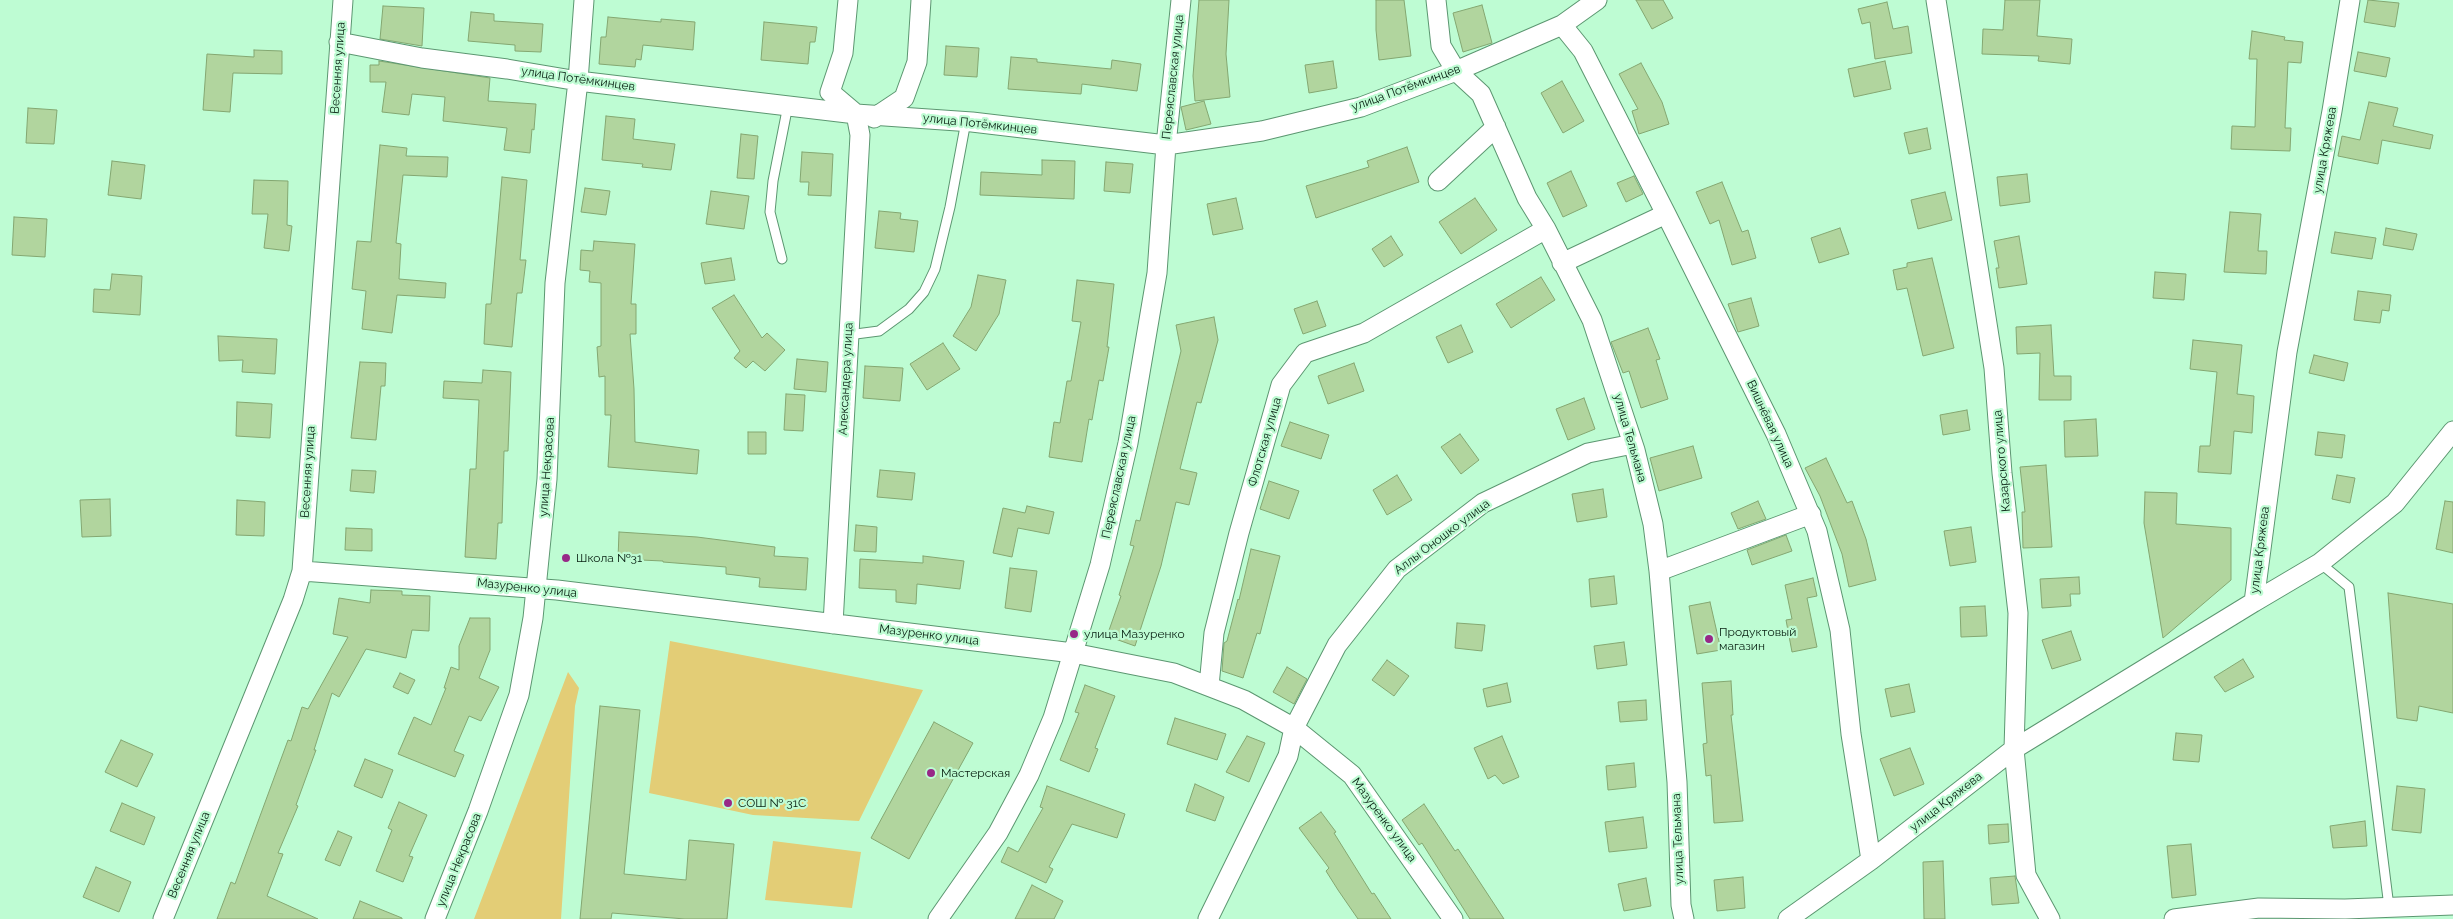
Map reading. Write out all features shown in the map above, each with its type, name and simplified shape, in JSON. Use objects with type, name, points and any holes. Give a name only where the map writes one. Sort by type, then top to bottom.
[{"type":"street","name":"Весенняя улица","points":[[163,919],[293,600],[302,572],[343,0]]},
{"type":"street","name":"улица Некрасова","points":[[435,919],[478,811],[519,695],[537,588],[547,470],[555,283],[578,81],[584,0]]},
{"type":"street","points":[[848,0],[843,52],[830,92],[856,114]]},
{"type":"street","points":[[860,134],[877,115],[904,98],[917,62],[921,0]]},
{"type":"street","name":"Переяславская улица","points":[[938,919],[998,833],[1029,775],[1053,718],[1100,565],[1128,443],[1157,273],[1166,145],[1181,0]]},
{"type":"street","name":"улица Тельмана","points":[[1436,0],[1441,46],[1456,71],[1481,94],[1527,198],[1546,229],[1592,320],[1633,444],[1652,524],[1659,570],[1677,782],[1681,905],[1684,919]]},
{"type":"street","name":"улица Потёмкинцев","points":[[340,42],[422,58],[507,68],[578,81],[856,114],[966,121],[1166,145],[1262,131],[1361,107],[1456,71],[1562,25],[1597,0]]},
{"type":"street","name":"Казарского улица","points":[[1936,0],[1994,368],[2002,473],[2018,613],[2014,749],[2026,875],[2050,919]]},
{"type":"street","name":"улица Кряжева","points":[[1788,919],[1870,860],[2014,749],[2254,602],[2287,352],[2332,111],[2350,0]]},
{"type":"street","name":"Вишнёвая улица","points":[[1562,25],[1583,51],[1666,214],[1776,434],[1818,531],[1840,630],[1853,743],[1870,860]]},
{"type":"street","name":"Александера улица","points":[[833,624],[860,134],[856,114]]},
{"type":"street","points":[[1438,181],[1496,127]]},
{"type":"street","points":[[1562,263],[1666,214]]},
{"type":"street","name":"Флотская улица","points":[[1209,686],[1214,633],[1234,551],[1281,385],[1305,353],[1364,333],[1546,229]]},
{"type":"street","points":[[2254,602],[2320,564],[2394,503],[2453,431]]},
{"type":"street","name":"Аллы Оношко улица","points":[[1208,919],[1288,756],[1294,728],[1337,645],[1397,569],[1483,503],[1588,453],[1633,444]]},
{"type":"street","points":[[1659,570],[1811,514]]},
{"type":"street","name":"Мазуренко улица","points":[[302,572],[537,588],[1073,653],[1174,673],[1244,700],[1294,728],[1352,775],[1453,919]]},
{"type":"street","points":[[2174,919],[2259,908],[2345,914],[2388,908],[2453,905]]},
{"type":"lane","points":[[782,259],[770,212],[773,181],[788,105]]},
{"type":"lane","points":[[848,334],[879,331],[909,309],[924,292],[935,269],[950,206],[966,121]]},
{"type":"lane","points":[[2320,564],[2349,587],[2388,908]]},
{"type":"shaded area","points":[[670,641],[923,690],[859,821],[753,815],[649,793]]},
{"type":"shaded area","points":[[568,672],[579,688],[575,706],[561,919],[474,919]]},
{"type":"shaded area","points":[[773,841],[861,852],[852,908],[765,900]]},
{"type":"building","points":[[1199,0],[1229,0],[1226,54],[1230,97],[1195,101],[1193,76]]},
{"type":"building","points":[[1376,0],[1404,0],[1411,56],[1379,60]]},
{"type":"building","points":[[1636,0],[1663,0],[1673,18],[1652,29]]},
{"type":"building","points":[[2005,0],[2040,0],[2037,36],[2072,39],[2070,64],[2038,61],[2039,56],[1982,54],[1983,29],[2003,30]]},
{"type":"building","points":[[2368,0],[2399,3],[2395,27],[2364,22]]},
{"type":"building","points":[[1887,2],[1893,29],[1908,26],[1912,53],[1875,59],[1870,22],[1862,24],[1858,9]]},
{"type":"building","points":[[1482,5],[1492,43],[1463,52],[1453,13]]},
{"type":"building","points":[[383,6],[424,8],[422,46],[380,39]]},
{"type":"building","points":[[471,12],[494,14],[494,21],[543,24],[541,52],[515,51],[515,45],[468,41]]},
{"type":"building","points":[[608,17],[661,22],[661,19],[695,22],[693,50],[643,45],[641,60],[636,59],[635,67],[599,64],[601,37],[606,37]]},
{"type":"building","points":[[764,22],[817,27],[815,42],[810,42],[808,64],[761,60]]},
{"type":"building","points":[[2252,31],[2285,37],[2284,40],[2303,42],[2301,63],[2288,62],[2285,128],[2291,128],[2290,151],[2231,149],[2232,126],[2255,127],[2257,59],[2249,59]]},
{"type":"building","points":[[946,46],[979,48],[977,77],[944,75]]},
{"type":"building","points":[[254,50],[282,51],[282,74],[233,73],[230,112],[203,110],[207,54],[254,57]]},
{"type":"building","points":[[2358,52],[2390,58],[2386,77],[2354,71]]},
{"type":"building","points":[[1011,57],[1037,59],[1037,62],[1111,69],[1112,60],[1141,64],[1137,91],[1082,84],[1081,94],[1008,89]]},
{"type":"building","points":[[379,61],[490,78],[488,101],[536,104],[530,153],[504,150],[507,128],[443,121],[445,97],[412,94],[409,115],[382,112],[386,82],[370,82],[370,65],[379,65]]},
{"type":"building","points":[[1333,61],[1337,88],[1309,93],[1305,65]]},
{"type":"building","points":[[1885,61],[1891,89],[1854,97],[1848,69]]},
{"type":"building","points":[[1641,63],[1662,102],[1669,124],[1639,134],[1632,111],[1638,109],[1619,74]]},
{"type":"building","points":[[1562,81],[1584,121],[1563,133],[1541,93]]},
{"type":"building","points":[[1204,101],[1211,124],[1186,130],[1181,107]]},
{"type":"building","points":[[2369,102],[2398,108],[2393,126],[2433,135],[2430,149],[2382,140],[2378,164],[2338,156],[2342,136],[2360,140]]},
{"type":"building","points":[[28,108],[57,110],[54,144],[26,143]]},
{"type":"building","points":[[606,116],[635,119],[633,139],[675,144],[671,170],[642,167],[643,164],[602,160]]},
{"type":"building","points":[[1927,128],[1931,149],[1909,154],[1904,133]]},
{"type":"building","points":[[741,134],[758,136],[754,179],[737,178]]},
{"type":"building","points":[[380,145],[407,148],[406,156],[448,157],[447,177],[403,175],[396,243],[401,244],[399,279],[446,283],[445,298],[397,295],[392,333],[362,329],[366,291],[352,289],[357,241],[371,242]]},
{"type":"building","points":[[1407,147],[1419,182],[1316,218],[1306,186],[1369,167],[1367,161]]},
{"type":"building","points":[[802,152],[833,154],[831,196],[808,195],[809,182],[800,182]]},
{"type":"building","points":[[1042,160],[1075,161],[1074,199],[980,195],[981,172],[1042,175]]},
{"type":"building","points":[[112,161],[145,165],[141,199],[108,195]]},
{"type":"building","points":[[1106,162],[1133,164],[1130,193],[1104,191]]},
{"type":"building","points":[[1571,171],[1587,206],[1563,217],[1547,183]]},
{"type":"building","points":[[2027,174],[2030,202],[2000,206],[1997,177]]},
{"type":"building","points":[[1634,176],[1643,194],[1626,202],[1617,183]]},
{"type":"building","points":[[502,177],[527,180],[520,260],[526,260],[522,293],[517,293],[512,347],[484,344],[486,304],[491,304]]},
{"type":"building","points":[[254,180],[288,181],[287,225],[292,226],[289,251],[264,248],[268,214],[252,214]]},
{"type":"building","points":[[1722,182],[1742,232],[1748,230],[1756,258],[1732,265],[1719,220],[1710,224],[1696,192]]},
{"type":"building","points":[[585,188],[610,191],[606,215],[581,212]]},
{"type":"building","points":[[711,191],[749,196],[744,229],[706,224]]},
{"type":"building","points":[[1945,192],[1952,220],[1918,229],[1911,200]]},
{"type":"building","points":[[1236,198],[1243,229],[1213,235],[1207,204]]},
{"type":"building","points":[[1475,198],[1497,230],[1461,254],[1439,222]]},
{"type":"building","points":[[879,211],[901,213],[900,219],[918,221],[914,252],[875,248]]},
{"type":"building","points":[[2230,212],[2261,214],[2258,251],[2267,251],[2266,274],[2224,272]]},
{"type":"building","points":[[14,217],[47,219],[45,257],[12,255]]},
{"type":"building","points":[[1840,228],[1849,254],[1819,263],[1811,238]]},
{"type":"building","points":[[2386,228],[2417,234],[2413,250],[2383,245]]},
{"type":"building","points":[[2335,232],[2376,238],[2372,259],[2331,253]]},
{"type":"building","points":[[1391,236],[1403,255],[1384,267],[1372,249]]},
{"type":"building","points":[[2019,236],[2027,284],[1999,288],[1996,268],[1999,268],[1994,241]]},
{"type":"building","points":[[594,241],[635,244],[631,304],[636,304],[636,334],[630,334],[635,442],[699,450],[697,474],[608,467],[611,415],[605,415],[605,376],[599,377],[597,347],[601,346],[601,283],[589,282],[590,271],[580,270],[581,250],[593,251]]},
{"type":"building","points":[[731,258],[735,280],[705,284],[701,263]]},
{"type":"building","points":[[1932,258],[1954,348],[1923,356],[1907,288],[1897,290],[1893,270],[1907,267],[1907,263]]},
{"type":"building","points":[[2155,272],[2186,274],[2184,300],[2153,298]]},
{"type":"building","points":[[112,274],[142,276],[140,315],[93,312],[94,289],[110,290]]},
{"type":"building","points":[[978,275],[1006,280],[999,314],[976,351],[953,336],[971,307]]},
{"type":"building","points":[[1541,277],[1555,300],[1511,328],[1496,304]]},
{"type":"building","points":[[1077,280],[1114,284],[1107,347],[1109,347],[1103,381],[1099,380],[1092,420],[1089,419],[1082,462],[1049,457],[1054,422],[1060,423],[1067,381],[1071,381],[1081,322],[1072,321]]},
{"type":"building","points":[[2358,291],[2391,295],[2389,311],[2382,310],[2380,323],[2354,320]]},
{"type":"building","points":[[734,295],[762,338],[767,333],[785,350],[765,371],[753,361],[746,368],[734,358],[740,351],[712,308]]},
{"type":"building","points":[[1751,298],[1759,326],[1738,332],[1728,304]]},
{"type":"building","points":[[1317,301],[1326,326],[1303,334],[1294,309]]},
{"type":"building","points":[[1214,317],[1218,340],[1201,403],[1197,402],[1180,469],[1197,473],[1189,505],[1176,502],[1161,566],[1135,646],[1107,636],[1121,596],[1119,595],[1134,546],[1130,545],[1136,520],[1140,521],[1181,351],[1176,325]]},
{"type":"building","points":[[1461,325],[1473,352],[1448,363],[1436,337]]},
{"type":"building","points":[[2051,325],[2054,376],[2071,376],[2071,400],[2039,400],[2040,353],[2017,354],[2016,327]]},
{"type":"building","points":[[1648,328],[1660,359],[1656,360],[1668,399],[1641,408],[1629,371],[1623,373],[1611,342]]},
{"type":"building","points":[[218,336],[277,339],[275,374],[242,372],[243,360],[219,361]]},
{"type":"building","points":[[2193,340],[2242,345],[2237,394],[2254,396],[2252,433],[2234,431],[2231,474],[2198,472],[2200,446],[2210,446],[2217,372],[2190,369]]},
{"type":"building","points":[[943,343],[960,369],[927,390],[910,364]]},
{"type":"building","points":[[2314,355],[2348,363],[2344,381],[2309,373]]},
{"type":"building","points":[[797,359],[828,362],[826,392],[794,389]]},
{"type":"building","points":[[360,362],[386,363],[385,386],[381,386],[376,440],[351,438]]},
{"type":"building","points":[[1354,363],[1364,391],[1328,404],[1318,376]]},
{"type":"building","points":[[865,366],[903,368],[900,401],[863,398]]},
{"type":"building","points":[[483,370],[511,372],[508,451],[504,451],[502,523],[498,523],[496,559],[465,557],[470,469],[476,469],[479,400],[443,398],[444,381],[482,383]]},
{"type":"building","points":[[786,394],[805,395],[803,431],[784,430]]},
{"type":"building","points":[[1584,398],[1595,429],[1568,440],[1556,409]]},
{"type":"building","points":[[237,402],[272,404],[270,438],[236,436]]},
{"type":"building","points":[[1967,410],[1970,430],[1943,435],[1940,415]]},
{"type":"building","points":[[2096,419],[2098,456],[2065,457],[2064,421]]},
{"type":"building","points":[[1290,422],[1329,435],[1321,459],[1281,446]]},
{"type":"building","points":[[748,432],[766,432],[766,454],[748,454]]},
{"type":"building","points":[[2318,432],[2345,435],[2342,458],[2315,455]]},
{"type":"building","points":[[1460,434],[1479,460],[1461,474],[1441,447]]},
{"type":"building","points":[[1693,446],[1702,478],[1659,491],[1650,458]]},
{"type":"building","points":[[1826,458],[1847,503],[1852,501],[1866,539],[1876,580],[1849,587],[1842,554],[1820,496],[1805,468]]},
{"type":"building","points":[[2046,465],[2052,547],[2023,548],[2022,512],[2025,512],[2020,467]]},
{"type":"building","points":[[352,470],[376,471],[374,493],[350,491]]},
{"type":"building","points":[[880,470],[915,473],[912,500],[877,497]]},
{"type":"building","points":[[1397,475],[1412,500],[1387,515],[1373,490]]},
{"type":"building","points":[[2337,475],[2355,478],[2350,503],[2332,499]]},
{"type":"building","points":[[1269,481],[1299,491],[1289,519],[1260,509]]},
{"type":"building","points":[[1603,489],[1607,517],[1577,522],[1572,494]]},
{"type":"building","points":[[2145,492],[2177,493],[2176,524],[2231,528],[2231,580],[2163,638],[2144,523]]},
{"type":"building","points":[[110,499],[111,536],[82,537],[80,500]]},
{"type":"building","points":[[237,500],[265,502],[264,536],[236,535]]},
{"type":"building","points":[[1758,501],[1766,519],[1738,529],[1731,513]]},
{"type":"building","points":[[2445,501],[2453,502],[2453,553],[2436,549]]},
{"type":"building","points":[[1027,506],[1054,512],[1049,534],[1018,528],[1012,557],[993,553],[1003,508],[1025,513]]},
{"type":"building","points":[[856,525],[877,527],[876,552],[854,551]]},
{"type":"building","points":[[1971,527],[1976,562],[1950,566],[1944,531]]},
{"type":"building","points":[[346,528],[372,529],[372,551],[345,550]]},
{"type":"building","points":[[619,532],[697,537],[775,547],[774,556],[808,558],[806,590],[759,587],[760,578],[726,574],[726,567],[618,559]]},
{"type":"building","points":[[1786,535],[1792,551],[1752,565],[1747,550]]},
{"type":"building","points":[[1251,549],[1280,556],[1260,634],[1257,633],[1243,678],[1222,671],[1224,643],[1227,641],[1239,600]]},
{"type":"building","points":[[923,556],[964,561],[960,589],[917,584],[916,604],[896,602],[896,590],[859,588],[860,559],[923,563]]},
{"type":"building","points":[[1010,568],[1037,571],[1031,612],[1005,608]]},
{"type":"building","points":[[1614,576],[1617,604],[1591,607],[1589,579]]},
{"type":"building","points":[[2079,577],[2080,594],[2070,594],[2071,606],[2042,608],[2040,579]]},
{"type":"building","points":[[1813,578],[1817,596],[1807,598],[1817,647],[1792,652],[1786,620],[1792,619],[1785,585]]},
{"type":"building","points":[[371,590],[402,591],[402,595],[430,596],[429,631],[412,630],[406,658],[366,649],[339,697],[332,693],[314,750],[316,750],[296,805],[298,806],[278,853],[283,854],[267,896],[318,919],[217,919],[231,882],[235,884],[288,740],[291,741],[302,707],[308,709],[348,637],[333,634],[339,598],[370,603]]},
{"type":"building","points":[[2388,593],[2453,604],[2453,713],[2419,706],[2417,721],[2397,718]]},
{"type":"building","points":[[1710,602],[1721,650],[1697,654],[1689,606]]},
{"type":"building","points":[[1985,606],[1987,636],[1961,637],[1960,607]]},
{"type":"building","points":[[470,618],[490,618],[490,650],[479,678],[499,687],[481,721],[469,716],[454,751],[464,755],[455,777],[398,754],[414,717],[431,725],[446,688],[444,688],[451,667],[459,670],[459,646]]},
{"type":"building","points":[[1457,623],[1485,625],[1482,651],[1455,648]]},
{"type":"building","points":[[2071,631],[2081,660],[2052,669],[2042,640]]},
{"type":"building","points":[[1624,642],[1627,665],[1597,669],[1594,646]]},
{"type":"building","points":[[2243,659],[2254,677],[2225,692],[2214,677]]},
{"type":"building","points":[[1387,660],[1409,676],[1394,696],[1372,680]]},
{"type":"building","points":[[1287,667],[1307,679],[1294,704],[1273,692]]},
{"type":"building","points":[[400,673],[415,680],[408,694],[393,687]]},
{"type":"building","points":[[1731,681],[1733,715],[1731,715],[1743,821],[1714,823],[1711,775],[1706,776],[1703,744],[1707,743],[1702,683]]},
{"type":"building","points":[[1507,683],[1511,702],[1487,707],[1483,689]]},
{"type":"building","points":[[1909,684],[1915,712],[1891,717],[1885,689]]},
{"type":"building","points":[[1085,685],[1115,696],[1095,748],[1098,749],[1089,772],[1060,760],[1079,713],[1075,712]]},
{"type":"building","points":[[1646,700],[1647,720],[1620,722],[1618,702]]},
{"type":"building","points":[[600,706],[640,710],[624,874],[686,880],[689,840],[734,844],[727,919],[685,919],[612,913],[611,919],[580,919]]},
{"type":"building","points":[[1175,718],[1226,734],[1217,760],[1167,744]]},
{"type":"building","name":"Мастерская","points":[[934,722],[973,743],[909,859],[871,838]]},
{"type":"building","points":[[2176,733],[2202,735],[2199,762],[2173,760]]},
{"type":"building","points":[[1247,736],[1265,743],[1249,782],[1226,772]]},
{"type":"building","points":[[1502,736],[1519,777],[1503,784],[1495,775],[1488,779],[1474,748]]},
{"type":"building","points":[[121,740],[153,754],[137,787],[105,772]]},
{"type":"building","points":[[1910,748],[1924,784],[1894,796],[1880,759]]},
{"type":"building","points":[[365,759],[393,770],[382,798],[354,786]]},
{"type":"building","points":[[1634,763],[1636,787],[1608,790],[1606,766]]},
{"type":"building","points":[[1195,784],[1224,797],[1215,821],[1186,811]]},
{"type":"building","points":[[1047,786],[1125,814],[1117,838],[1072,824],[1049,867],[1053,869],[1046,883],[1001,862],[1008,847],[1018,852],[1043,808],[1040,807]]},
{"type":"building","points":[[2397,786],[2425,789],[2421,833],[2392,830]]},
{"type":"building","points":[[399,802],[427,815],[409,856],[413,857],[403,882],[376,871],[392,830],[388,828]]},
{"type":"building","points":[[122,803],[155,817],[144,845],[110,831]]},
{"type":"building","points":[[1424,804],[1455,851],[1458,849],[1504,919],[1470,919],[1422,843],[1419,845],[1402,820]]},
{"type":"building","points":[[1321,812],[1336,832],[1334,833],[1372,894],[1374,893],[1391,919],[1358,919],[1338,890],[1326,871],[1329,868],[1299,828]]},
{"type":"building","points":[[1643,817],[1647,848],[1609,852],[1605,822]]},
{"type":"building","points":[[2365,821],[2367,846],[2333,848],[2330,826]]},
{"type":"building","points":[[2008,824],[2009,842],[1989,844],[1988,825]]},
{"type":"building","points":[[338,831],[352,837],[340,866],[325,860]]},
{"type":"building","points":[[2191,844],[2196,895],[2172,898],[2167,846]]},
{"type":"building","points":[[1943,861],[1945,919],[1924,919],[1923,862]]},
{"type":"building","points":[[96,867],[131,882],[119,912],[83,897]]},
{"type":"building","points":[[2015,876],[2019,903],[1992,905],[1990,878]]},
{"type":"building","points":[[1743,877],[1745,908],[1717,911],[1714,880]]},
{"type":"building","points":[[1646,878],[1651,906],[1624,911],[1618,884]]},
{"type":"building","points":[[1032,885],[1063,901],[1054,919],[1015,919]]},
{"type":"building","points":[[360,901],[402,918],[402,919],[353,919]]},
{"type":"place","name":"Школа №31","points":[[566,558]]},
{"type":"place","name":"улица Мазуренко","points":[[1074,634]]},
{"type":"place","name":"Продуктовый магазин","points":[[1709,639]]},
{"type":"place","name":"Мастерская","points":[[931,773]]},
{"type":"place","name":"СОШ № 31С","points":[[728,803]]}]
